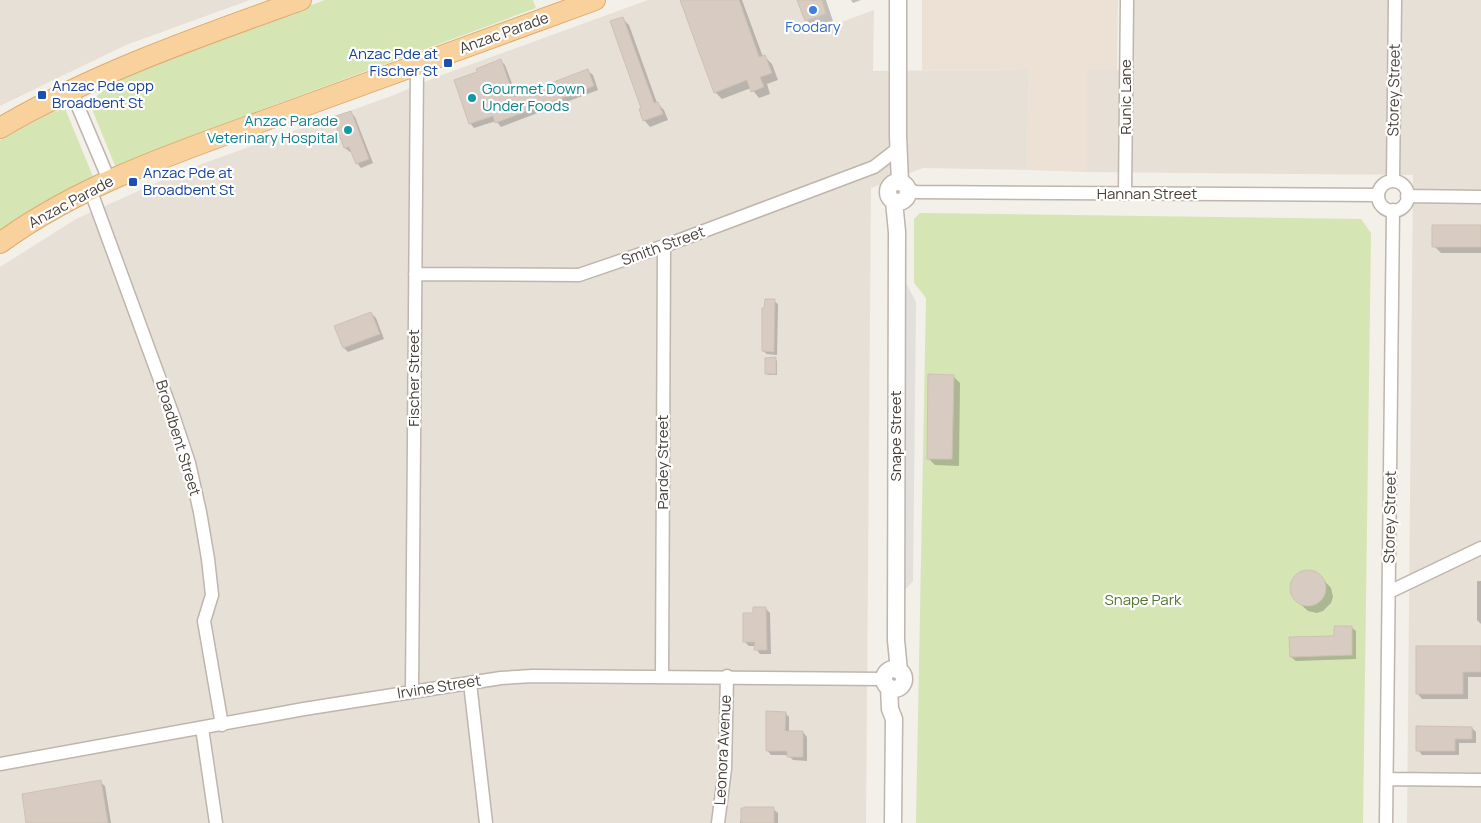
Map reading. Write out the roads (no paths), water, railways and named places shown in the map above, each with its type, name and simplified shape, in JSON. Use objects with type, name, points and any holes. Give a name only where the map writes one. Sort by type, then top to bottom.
[{"type":"main road","points":[[0,128],[71,90],[177,46],[301,0]]},
{"type":"main road","name":"Anzac Parade","points":[[0,243],[45,213],[109,180],[198,145],[595,0]]},
{"type":"street","name":"Snape Street","points":[[893,823],[894,718],[890,709],[892,679],[890,653],[896,640],[897,232],[903,192],[897,143],[898,0]]},
{"type":"street","name":"Runic Lane","points":[[1125,194],[1126,0]]},
{"type":"street","name":"Storey Street","points":[[1393,181],[1395,0]]},
{"type":"street","name":"Fischer Street","points":[[412,692],[417,65]]},
{"type":"street","points":[[71,90],[109,180]]},
{"type":"street","name":"Smith Street","points":[[415,274],[579,275],[664,246],[874,167],[897,143]]},
{"type":"street","points":[[1393,181],[1404,186],[1407,196],[1403,206],[1393,210],[1382,206],[1378,195],[1382,185],[1393,181]]},
{"type":"street","name":"Broadbent Street","points":[[90,189],[189,463],[208,560],[212,594],[204,621],[222,724]]},
{"type":"street","name":"Hannan Street","points":[[903,192],[1378,195]]},
{"type":"street","points":[[1407,196],[1481,197]]},
{"type":"street","name":"Storey Street","points":[[1386,823],[1393,210]]},
{"type":"street","name":"Pardey Street","points":[[662,677],[664,246]]},
{"type":"street","points":[[1389,592],[1481,548]]},
{"type":"street","name":"Irvine Street","points":[[0,764],[222,724],[501,678],[532,676],[727,676],[892,679]]},
{"type":"street","name":"Leonora Avenue","points":[[718,823],[724,769],[727,676]]},
{"type":"street","points":[[470,683],[486,823]]},
{"type":"street","points":[[202,728],[216,823]]},
{"type":"street","points":[[1387,779],[1481,780]]},
{"type":"place","name":"Foodary","points":[[813,10]]},
{"type":"place","name":"Anzac Pde at Fischer St","points":[[448,63]]},
{"type":"place","name":"Anzac Pde opp Broadbent St","points":[[42,95]]},
{"type":"place","name":"Gourmet Down Under Foods","points":[[472,98]]},
{"type":"place","name":"Anzac Parade Veterinary Hospital","points":[[348,130]]},
{"type":"place","name":"Anzac Pde at Broadbent St","points":[[133,182]]},
{"type":"park label","name":"Snape Park","points":[[1143,600]]}]
